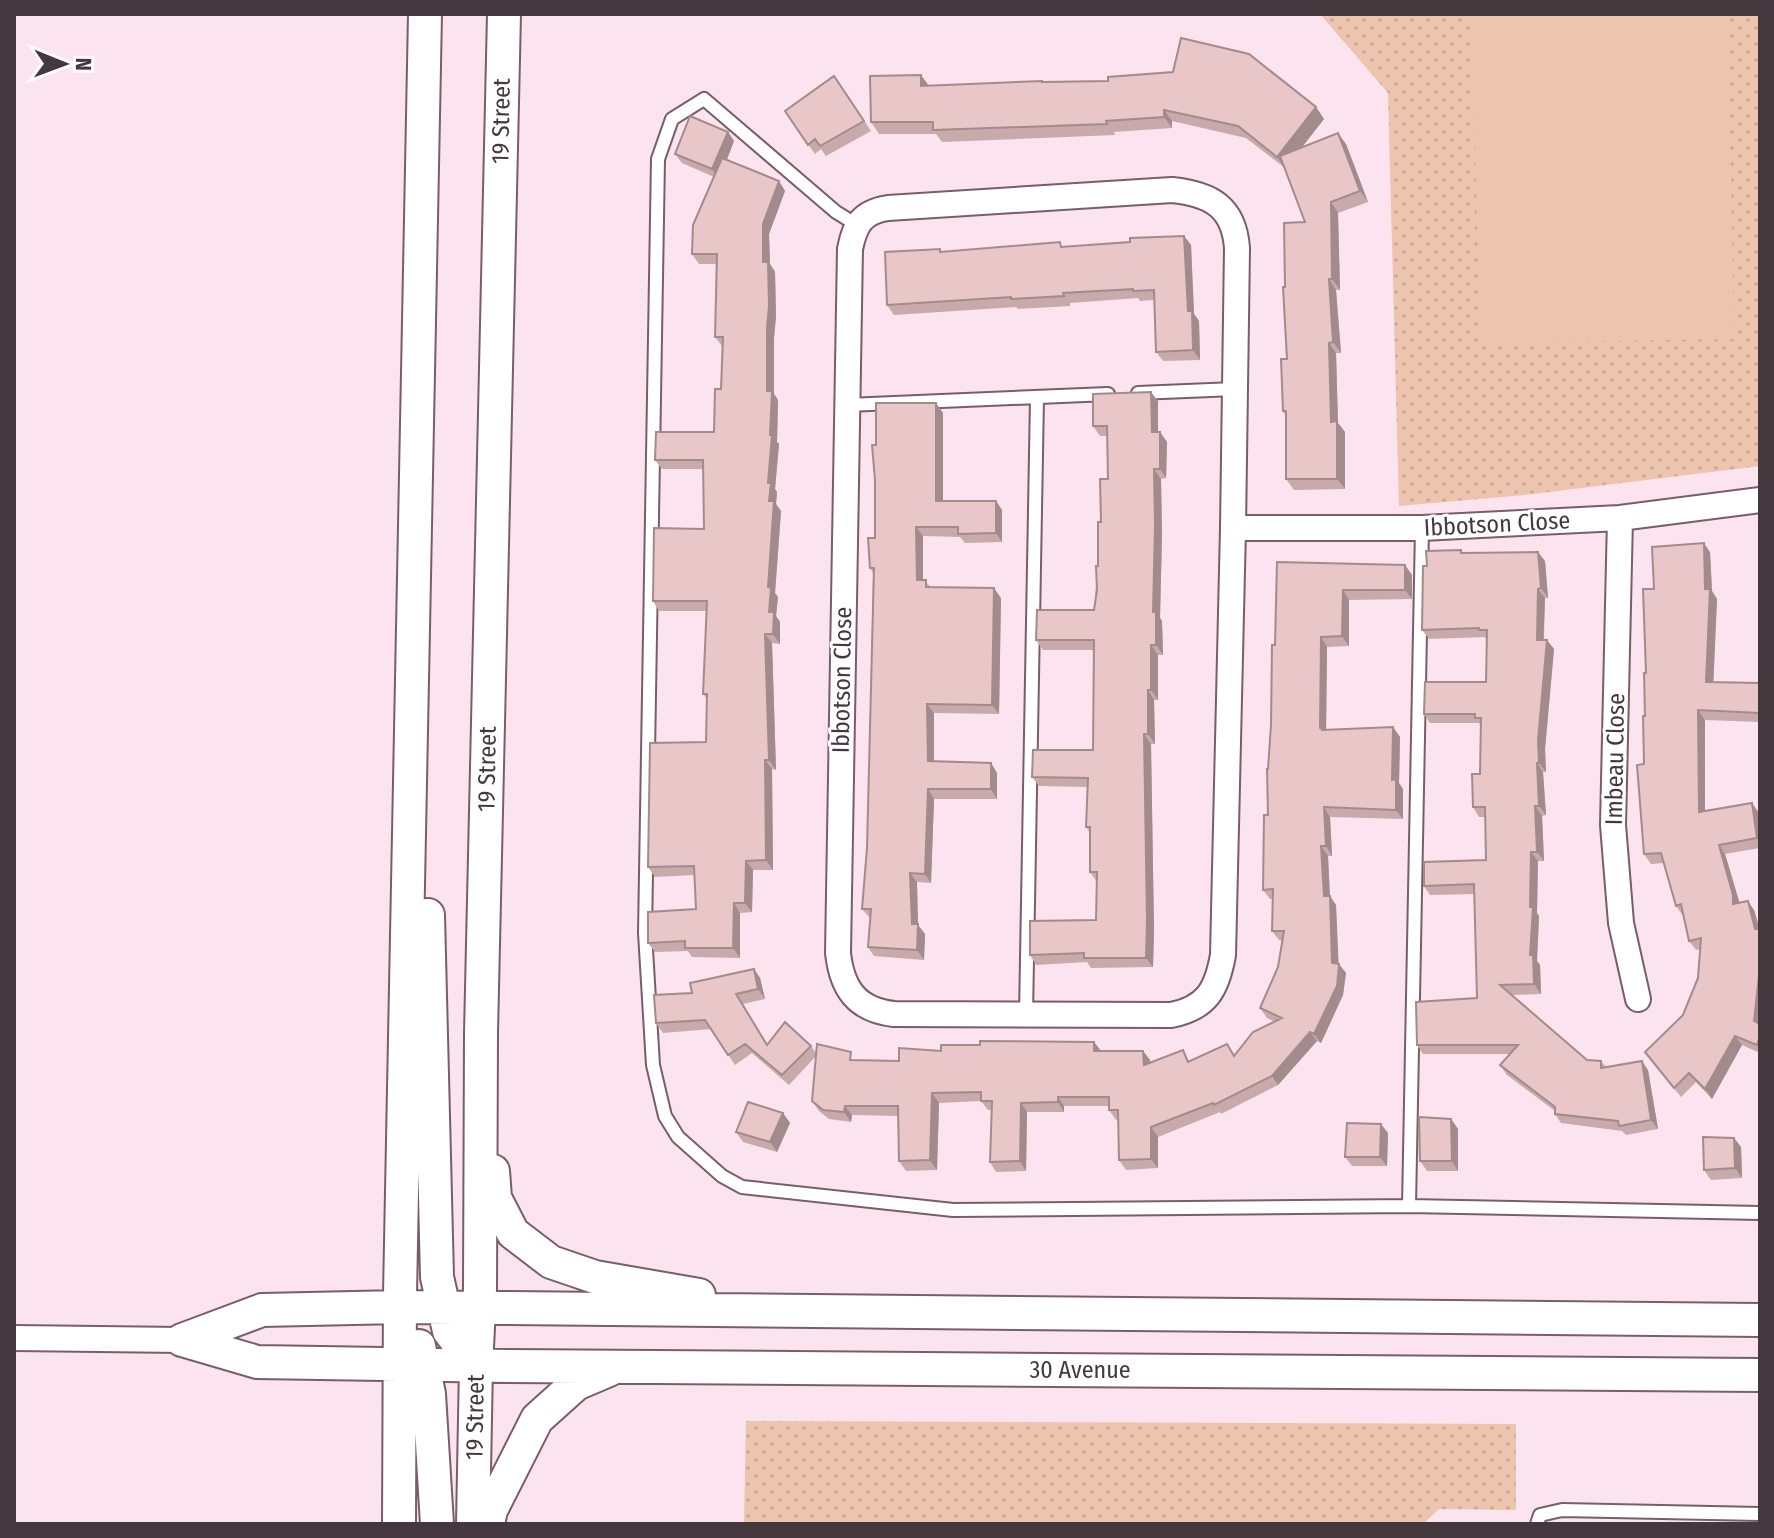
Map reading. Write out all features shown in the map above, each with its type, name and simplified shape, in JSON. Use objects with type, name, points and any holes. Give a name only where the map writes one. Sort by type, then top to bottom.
[{"type":"main road","points":[[399,1524],[411,1365],[400,1307],[425,14]]},
{"type":"main road","name":"19 Street","points":[[473,1524],[504,14]]},
{"type":"main road","points":[[417,432],[437,1277],[449,1331],[476,1366]]},
{"type":"main road","points":[[481,1033],[495,1198],[513,1233],[551,1262],[595,1277],[794,1311]]},
{"type":"main road","points":[[182,1340],[262,1310],[400,1307],[1760,1320]]},
{"type":"main road","name":"30 Avenue","points":[[182,1340],[257,1362],[1760,1375]]},
{"type":"main road","points":[[411,1365],[429,1394],[437,1524]]},
{"type":"main road","points":[[488,1524],[491,1510],[537,1419],[576,1384],[617,1367]]},
{"type":"street","name":"Ibbotson Close","points":[[1172,190],[1193,192],[1212,199],[1230,220],[1236,233],[1223,955],[1220,975],[1213,989],[1202,1004],[1188,1012],[1171,1015],[894,1014],[876,1012],[855,997],[846,986],[839,969],[838,922],[850,249],[857,225],[874,210],[888,208],[1172,190]]},
{"type":"street","name":"Ibbotson Close","points":[[1233,528],[1422,528],[1620,518],[1760,500]]},
{"type":"street","name":"Imbeau Close","points":[[1620,518],[1613,825],[1621,923],[1638,999]]},
{"type":"street","points":[[14,1338],[182,1340]]},
{"type":"lane","points":[[857,225],[836,212],[704,99],[672,119],[658,159],[645,933],[653,1065],[665,1116],[678,1137],[722,1176],[742,1187],[953,1210],[1409,1206],[1760,1213]]},
{"type":"lane","points":[[1131,393],[1235,389]]},
{"type":"lane","points":[[847,405],[1116,394]]},
{"type":"lane","points":[[1026,1015],[1037,398]]},
{"type":"lane","points":[[1409,1206],[1422,528]]},
{"type":"lane","points":[[1537,1524],[1540,1515],[1562,1510],[1760,1514]]},
{"type":"shaded area","points":[[1320,14],[1760,14],[1760,466],[1525,495],[1399,506],[1388,93]]},
{"type":"shaded area","points":[[1472,14],[1728,14],[1734,339],[1480,343]]},
{"type":"shaded area","points":[[746,1421],[1516,1424],[1516,1510],[1439,1509],[1423,1524],[744,1524]]},
{"type":"building","points":[[1181,38],[1249,54],[1316,107],[1277,157],[1238,126],[1164,110],[1164,117],[1106,121],[1107,124],[933,130],[933,122],[871,122],[870,76],[921,75],[921,86],[1108,81],[1108,77],[1173,72]]},
{"type":"building","points":[[834,76],[864,121],[820,146],[815,139],[808,145],[785,111]]},
{"type":"building","points":[[690,116],[728,132],[712,169],[675,154]]},
{"type":"building","points":[[1338,133],[1360,191],[1331,202],[1332,279],[1329,279],[1333,342],[1329,343],[1331,422],[1337,421],[1337,479],[1286,479],[1286,411],[1283,411],[1281,359],[1287,359],[1283,287],[1284,223],[1305,222],[1280,156]]},
{"type":"building","points":[[722,158],[779,181],[763,224],[763,262],[768,262],[767,391],[772,391],[768,483],[771,483],[769,501],[774,501],[768,587],[771,588],[769,612],[774,612],[773,634],[765,634],[769,760],[765,760],[766,860],[746,861],[745,903],[734,903],[733,948],[685,948],[685,941],[648,943],[648,912],[696,909],[694,866],[648,867],[650,743],[706,742],[707,694],[703,694],[707,601],[653,601],[654,528],[704,529],[703,460],[655,460],[656,432],[714,432],[715,389],[721,389],[723,337],[715,337],[717,254],[692,254],[693,225]]},
{"type":"building","points":[[1184,236],[1193,350],[1156,352],[1154,290],[887,305],[885,252],[940,249],[940,252],[1060,242],[1061,247],[1130,242],[1130,238]]},
{"type":"building","points":[[1151,392],[1152,432],[1160,432],[1160,469],[1154,469],[1153,612],[1156,612],[1156,645],[1151,645],[1148,734],[1144,734],[1146,958],[1084,958],[1084,953],[1030,955],[1030,921],[1096,920],[1097,872],[1090,872],[1090,827],[1086,827],[1088,778],[1032,777],[1033,750],[1093,750],[1094,640],[1036,640],[1037,610],[1094,610],[1098,522],[1101,522],[1100,479],[1108,479],[1107,426],[1093,426],[1093,394]]},
{"type":"building","points":[[876,403],[936,403],[936,501],[996,501],[996,533],[958,534],[958,527],[916,527],[917,580],[926,580],[926,587],[994,588],[992,705],[927,704],[928,761],[991,763],[991,789],[928,789],[925,874],[910,873],[912,924],[918,924],[917,950],[868,947],[871,909],[862,909],[867,848],[874,568],[870,568],[868,538],[875,538],[872,445],[876,445]]},
{"type":"building","points":[[1704,543],[1705,589],[1710,589],[1706,682],[1760,683],[1760,713],[1698,710],[1699,812],[1752,803],[1757,838],[1719,845],[1733,904],[1748,901],[1755,929],[1760,929],[1760,966],[1754,1021],[1760,1024],[1757,1045],[1735,1036],[1705,1089],[1689,1073],[1674,1088],[1645,1052],[1683,1015],[1698,978],[1701,938],[1689,941],[1681,904],[1676,906],[1661,853],[1644,854],[1637,765],[1644,764],[1646,673],[1643,589],[1654,589],[1652,547]]},
{"type":"building","points":[[1461,550],[1461,553],[1538,552],[1541,588],[1538,589],[1537,640],[1547,640],[1538,740],[1539,806],[1535,806],[1537,852],[1531,852],[1530,907],[1533,907],[1530,955],[1533,955],[1534,984],[1500,985],[1587,1060],[1601,1061],[1601,1068],[1642,1061],[1651,1120],[1619,1126],[1618,1121],[1555,1114],[1555,1107],[1500,1065],[1518,1045],[1417,1045],[1416,1002],[1477,998],[1474,884],[1424,886],[1424,862],[1486,860],[1485,807],[1473,807],[1472,774],[1480,774],[1481,718],[1475,718],[1475,714],[1424,714],[1425,682],[1486,682],[1487,630],[1422,630],[1426,551]]},
{"type":"building","points":[[1277,562],[1405,565],[1405,590],[1343,590],[1342,636],[1321,637],[1320,728],[1393,727],[1392,780],[1396,779],[1396,810],[1324,807],[1326,846],[1321,846],[1324,896],[1330,896],[1332,963],[1339,964],[1337,986],[1314,1034],[1310,1032],[1272,1076],[1214,1105],[1151,1127],[1151,1159],[1119,1160],[1118,1110],[1109,1110],[1109,1097],[1058,1097],[1058,1102],[1021,1103],[1020,1161],[990,1162],[992,1101],[981,1101],[981,1092],[932,1093],[930,1160],[899,1161],[898,1106],[845,1106],[844,1112],[823,1110],[812,1101],[817,1044],[851,1052],[850,1060],[899,1061],[899,1048],[941,1051],[941,1045],[980,1045],[980,1041],[1094,1042],[1094,1051],[1143,1051],[1144,1065],[1183,1050],[1188,1062],[1227,1044],[1234,1056],[1253,1032],[1282,1018],[1260,1008],[1278,967],[1284,931],[1272,931],[1273,889],[1263,890]]},
{"type":"building","points":[[754,969],[758,989],[736,994],[767,1045],[785,1022],[811,1046],[782,1075],[745,1044],[728,1055],[705,1020],[656,1023],[654,995],[692,993],[690,983]]},
{"type":"building","points":[[748,1102],[783,1113],[770,1142],[736,1132]]},
{"type":"building","points":[[1419,1117],[1451,1119],[1452,1161],[1420,1161]]},
{"type":"building","points":[[1347,1123],[1381,1124],[1380,1157],[1345,1157]]},
{"type":"building","points":[[1703,1137],[1734,1138],[1735,1168],[1704,1170]]}]
